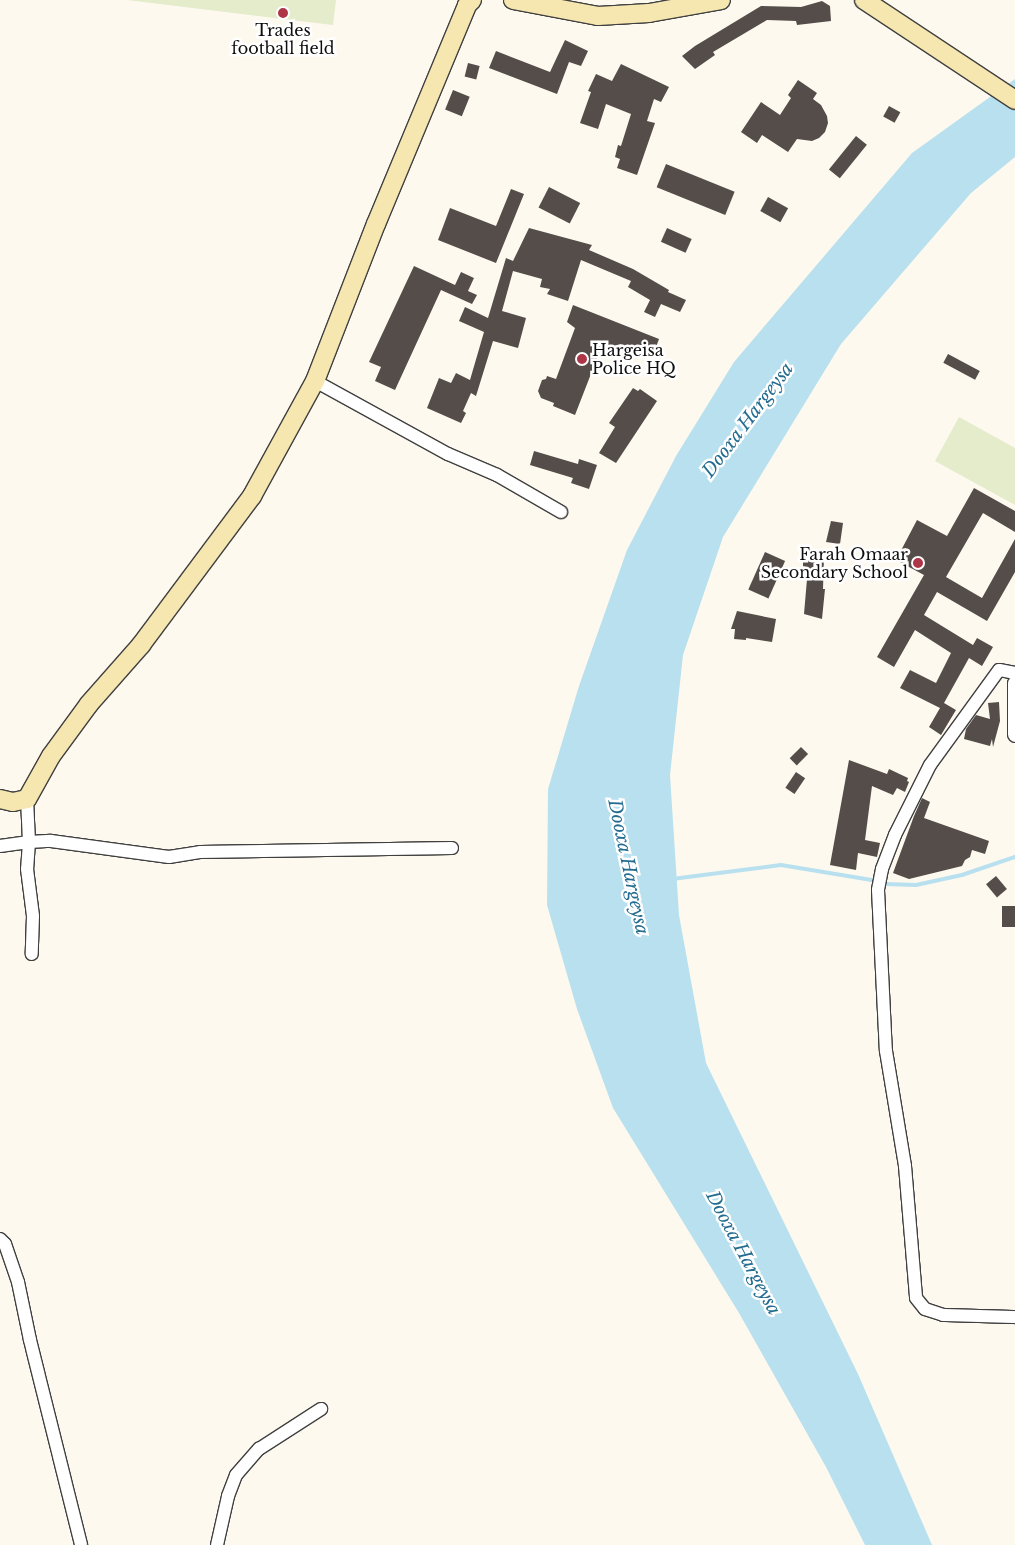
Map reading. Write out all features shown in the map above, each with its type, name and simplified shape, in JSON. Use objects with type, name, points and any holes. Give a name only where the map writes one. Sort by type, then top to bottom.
[{"type":"main road","points":[[0,800],[13,802],[27,799],[51,756],[90,704],[141,645],[252,496],[315,380],[380,215],[467,5],[472,0]]},
{"type":"main road","points":[[513,0],[598,16],[650,13],[721,0]]},
{"type":"main road","points":[[864,0],[1015,100]]},
{"type":"street","points":[[315,380],[448,454],[497,475],[561,512]]},
{"type":"street","points":[[1015,672],[999,670],[930,765],[895,835],[882,868],[878,890],[886,1051],[905,1166],[916,1298],[925,1309],[943,1315],[1015,1317]]},
{"type":"street","points":[[1015,683],[1015,734]]},
{"type":"street","points":[[27,799],[29,842],[27,869],[33,916],[32,954]]},
{"type":"street","points":[[0,846],[29,842],[51,842],[169,858],[200,852],[452,848]]},
{"type":"street","points":[[0,1240],[5,1244],[18,1282],[30,1340],[81,1545]]},
{"type":"street","points":[[217,1545],[228,1496],[236,1475],[258,1449],[321,1409]]},
{"type":"green space","name":"Trades football field","points":[[127,0],[336,0],[333,25]]},
{"type":"green space","points":[[959,417],[1015,448],[1015,505],[935,461]]},
{"type":"water","name":"Dooxa Hargeysa","points":[[1015,79],[1015,157],[971,193],[841,344],[723,537],[683,655],[670,775],[679,915],[706,1063],[858,1374],[932,1545],[865,1545],[826,1467],[739,1313],[613,1108],[577,1009],[547,905],[548,789],[579,686],[627,550],[676,456],[734,362],[912,153]]},
{"type":"building","points":[[822,1],[830,6],[831,21],[797,25],[796,21],[767,20],[713,52],[715,55],[695,69],[682,56],[761,6],[801,7]]},
{"type":"building","points":[[565,40],[588,51],[581,66],[569,62],[557,94],[489,68],[496,51],[550,72]]},
{"type":"building","points":[[468,63],[480,66],[476,79],[465,77]]},
{"type":"building","points":[[621,64],[669,87],[661,102],[654,99],[647,121],[655,123],[637,175],[617,168],[620,159],[615,157],[618,145],[621,146],[631,114],[606,104],[598,129],[580,123],[591,92],[588,91],[596,74],[612,81]]},
{"type":"building","points":[[798,80],[817,93],[813,99],[821,105],[827,116],[828,123],[825,132],[819,138],[812,141],[797,139],[788,152],[762,135],[757,143],[741,132],[761,102],[780,115],[791,98],[788,95]]},
{"type":"building","points":[[453,90],[470,97],[462,116],[445,109]]},
{"type":"building","points":[[889,106],[900,112],[895,123],[883,116]]},
{"type":"building","points":[[856,136],[867,145],[840,178],[829,169]]},
{"type":"building","points":[[666,164],[735,192],[725,215],[657,187]]},
{"type":"building","points":[[549,187],[580,203],[570,223],[539,207]]},
{"type":"building","points":[[511,189],[524,194],[496,263],[438,240],[450,208],[496,226]]},
{"type":"building","points":[[768,197],[788,208],[780,222],[760,211]]},
{"type":"building","points":[[529,228],[592,245],[589,250],[633,269],[669,290],[668,292],[686,300],[680,312],[661,304],[655,317],[644,312],[650,300],[628,287],[631,281],[581,260],[568,301],[547,294],[550,289],[540,287],[542,279],[513,271],[502,311],[526,318],[518,348],[493,341],[476,396],[471,393],[463,411],[466,413],[461,423],[427,408],[439,378],[451,383],[456,373],[470,380],[484,332],[459,321],[465,307],[488,318],[506,258],[513,261]]},
{"type":"building","points":[[667,228],[692,239],[686,253],[661,242]]},
{"type":"building","points":[[414,266],[455,285],[461,272],[474,278],[468,291],[477,295],[472,304],[441,290],[395,390],[375,381],[381,367],[369,362]]},
{"type":"building","points":[[573,305],[659,339],[652,358],[644,355],[643,358],[603,343],[575,415],[553,406],[554,403],[541,398],[538,391],[542,380],[546,379],[547,376],[556,379],[575,328],[567,322]]},
{"type":"building","points":[[948,354],[980,371],[975,380],[943,363]]},
{"type":"building","points":[[633,388],[638,391],[640,389],[657,401],[616,463],[599,453],[615,427],[609,423]]},
{"type":"building","points":[[534,451],[578,464],[579,459],[597,465],[589,489],[571,483],[573,478],[530,465]]},
{"type":"building","points":[[974,488],[1015,511],[1015,532],[983,513],[946,577],[982,598],[1015,539],[1015,572],[987,621],[937,592],[924,615],[973,645],[977,638],[993,647],[982,666],[969,658],[944,703],[956,710],[941,735],[929,727],[940,708],[900,688],[910,670],[936,683],[951,653],[915,630],[894,667],[877,657],[924,575],[896,560],[917,520],[947,536]]},
{"type":"building","points":[[831,521],[843,523],[840,544],[826,542]]},
{"type":"building","points":[[765,552],[785,561],[768,598],[748,589]]},
{"type":"building","points":[[803,556],[824,556],[823,589],[825,589],[822,619],[804,614],[807,579],[803,579]]},
{"type":"building","points":[[737,611],[776,619],[772,642],[746,638],[746,640],[734,639],[735,629],[731,629]]},
{"type":"building","points":[[999,702],[1000,721],[993,747],[992,739],[990,746],[964,739],[966,729],[976,715],[990,719],[988,703]]},
{"type":"building","points":[[801,747],[808,754],[797,765],[790,758]]},
{"type":"building","points":[[849,760],[887,774],[889,769],[908,778],[907,781],[909,782],[905,792],[897,788],[893,795],[872,786],[865,840],[880,843],[877,857],[858,853],[856,870],[830,865]]},
{"type":"building","points":[[796,772],[805,778],[794,794],[785,788]]},
{"type":"building","points":[[922,798],[930,802],[924,818],[989,841],[985,854],[972,850],[970,857],[965,860],[962,866],[909,879],[893,873]]},
{"type":"building","points":[[996,876],[1007,889],[997,897],[986,884]]},
{"type":"building","points":[[1002,906],[1015,906],[1015,927],[1002,927]]},
{"type":"waterway","points":[[672,879],[781,865],[886,884],[916,885],[962,875],[1015,857]]},
{"type":"place","name":"Trades football field","points":[[283,13]]},
{"type":"place","name":"Hargeisa Police HQ","points":[[582,359]]},
{"type":"place","name":"Farah Omaar Secondary School","points":[[918,563]]}]
